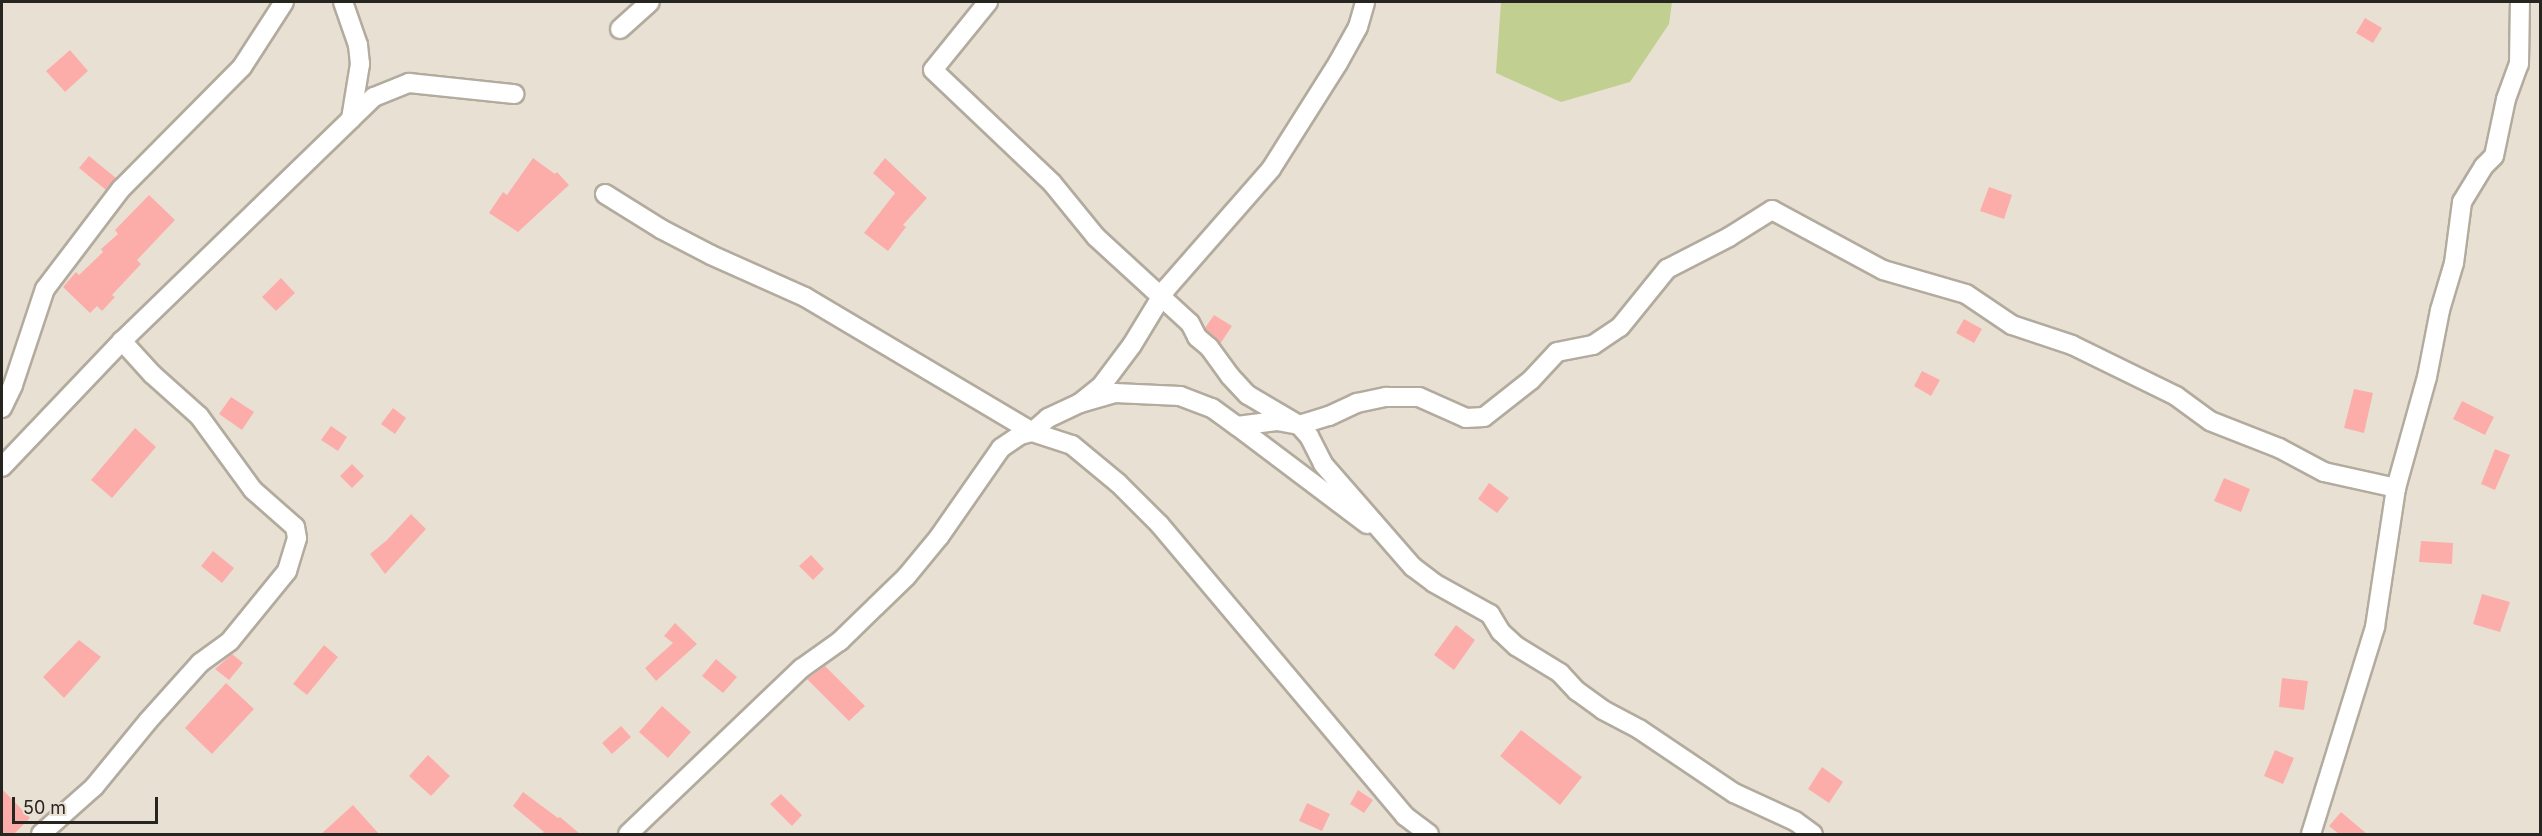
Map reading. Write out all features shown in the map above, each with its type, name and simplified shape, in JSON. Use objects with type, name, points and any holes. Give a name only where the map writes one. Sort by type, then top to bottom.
[{"type":"street","points":[[2,408],[13,385],[45,289],[121,189],[242,67],[284,2]]},
{"type":"street","points":[[343,2],[358,45],[360,64],[351,119]]},
{"type":"street","points":[[620,29],[650,2]]},
{"type":"street","points":[[988,2],[933,70],[1052,183],[1096,237],[1190,323],[1197,337],[1209,347],[1230,376],[1248,395],[1299,425],[1309,436],[1323,464],[1413,567],[1434,583],[1490,614],[1501,632],[1516,646],[1560,673],[1577,691],[1603,710],[1639,729],[1734,793],[1795,821],[1813,834]]},
{"type":"street","points":[[1080,403],[1102,385],[1132,345],[1161,297],[1271,169],[1338,63],[1358,27],[1365,2]]},
{"type":"street","points":[[2311,834],[2375,627],[2396,488],[2427,377],[2440,310],[2454,262],[2462,202],[2484,166],[2493,156],[2501,118],[2519,64],[2520,2]]},
{"type":"street","points":[[2,467],[122,341],[374,97],[409,83],[514,94]]},
{"type":"street","points":[[605,194],[661,229],[711,255],[806,297],[1032,432],[1072,445],[1118,483],[1160,525],[1406,816],[1429,834]]},
{"type":"street","points":[[1237,426],[1277,421],[1299,425],[1329,416],[1357,403],[1386,397],[1419,396],[1466,418],[1484,417],[1531,380],[1557,352],[1593,345],[1620,327],[1667,269],[1729,237],[1772,210],[1883,270],[1966,294],[2012,325],[2072,345],[2176,396],[2210,421],[2279,448],[2324,472],[2396,488]]},
{"type":"street","points":[[41,834],[94,787],[148,721],[200,663],[231,641],[287,571],[297,538],[296,527],[254,490],[199,416],[152,374],[122,341]]},
{"type":"street","points":[[628,834],[802,668],[840,640],[906,577],[939,537],[1001,448],[1020,435],[1032,432],[1048,418],[1080,403],[1115,393],[1180,396],[1212,408],[1383,535]]},
{"type":"green space","points":[[1501,2],[1672,2],[1669,24],[1630,82],[1561,102],[1496,73]]},
{"type":"building","points":[[2365,18],[2382,28],[2373,43],[2356,33]]},
{"type":"building","points":[[70,50],[88,71],[65,92],[46,71]]},
{"type":"building","points":[[89,156],[116,178],[106,190],[79,168]]},
{"type":"building","points":[[533,158],[555,174],[557,172],[569,185],[518,232],[489,213],[503,192],[507,195]]},
{"type":"building","points":[[885,158],[927,198],[903,225],[906,227],[888,251],[864,233],[895,193],[873,173]]},
{"type":"building","points":[[1989,187],[2012,195],[2004,219],[1980,211]]},
{"type":"building","points":[[149,195],[175,220],[137,260],[141,264],[112,295],[115,297],[102,311],[97,306],[90,313],[63,287],[76,272],[79,275],[103,252],[101,249],[118,234],[115,230]]},
{"type":"building","points":[[281,278],[295,293],[276,311],[262,297]]},
{"type":"building","points":[[1214,315],[1232,326],[1220,344],[1205,328]]},
{"type":"building","points":[[1964,319],[1982,329],[1974,343],[1956,333]]},
{"type":"building","points":[[1922,371],[1940,380],[1931,396],[1914,386]]},
{"type":"building","points":[[2354,389],[2373,393],[2364,433],[2344,428]]},
{"type":"building","points":[[231,397],[254,412],[242,430],[219,414]]},
{"type":"building","points":[[2462,401],[2494,417],[2485,435],[2453,419]]},
{"type":"building","points":[[393,408],[406,418],[395,434],[381,424]]},
{"type":"building","points":[[331,426],[347,437],[338,451],[321,440]]},
{"type":"building","points":[[135,428],[156,447],[112,498],[91,480]]},
{"type":"building","points":[[2495,449],[2510,455],[2495,490],[2481,484]]},
{"type":"building","points":[[352,464],[364,476],[352,488],[340,476]]},
{"type":"building","points":[[2224,478],[2250,489],[2241,512],[2214,501]]},
{"type":"building","points":[[1489,483],[1509,498],[1497,513],[1478,499]]},
{"type":"building","points":[[411,514],[426,529],[385,574],[370,554],[387,540]]},
{"type":"building","points":[[2421,541],[2453,543],[2452,564],[2419,562]]},
{"type":"building","points":[[213,551],[234,568],[222,583],[201,566]]},
{"type":"building","points":[[811,555],[824,569],[813,580],[799,566]]},
{"type":"building","points":[[2482,594],[2510,602],[2500,632],[2473,624]]},
{"type":"building","points":[[675,623],[697,644],[656,681],[645,668],[673,643],[664,636]]},
{"type":"building","points":[[1456,625],[1475,640],[1454,670],[1434,655]]},
{"type":"building","points":[[79,640],[101,657],[64,698],[43,677]]},
{"type":"building","points":[[324,645],[338,657],[307,695],[293,684]]},
{"type":"building","points":[[232,654],[243,663],[229,680],[215,669]]},
{"type":"building","points":[[716,659],[737,677],[723,693],[702,676]]},
{"type":"building","points":[[825,666],[865,706],[849,721],[807,679]]},
{"type":"building","points":[[2282,678],[2308,681],[2304,710],[2279,707]]},
{"type":"building","points":[[226,683],[254,709],[212,754],[185,728]]},
{"type":"building","points":[[662,706],[691,732],[668,758],[639,732]]},
{"type":"building","points":[[621,726],[631,737],[612,754],[602,743]]},
{"type":"building","points":[[1521,730],[1582,777],[1560,805],[1500,756]]},
{"type":"building","points":[[2275,750],[2294,758],[2283,784],[2264,776]]},
{"type":"building","points":[[428,755],[450,776],[431,796],[409,776]]},
{"type":"building","points":[[1822,767],[1843,782],[1829,803],[1808,789]]},
{"type":"building","points":[[2,789],[30,818],[14,834],[2,834]]},
{"type":"building","points":[[1358,790],[1373,800],[1364,813],[1350,804]]},
{"type":"building","points":[[523,792],[558,818],[560,817],[580,834],[541,834],[544,832],[513,806]]},
{"type":"building","points":[[781,794],[802,815],[792,826],[770,804]]},
{"type":"building","points":[[1307,803],[1330,814],[1322,831],[1299,821]]},
{"type":"building","points":[[353,805],[379,834],[321,834]]},
{"type":"building","points":[[2341,812],[2367,834],[2339,834],[2329,826]]}]
